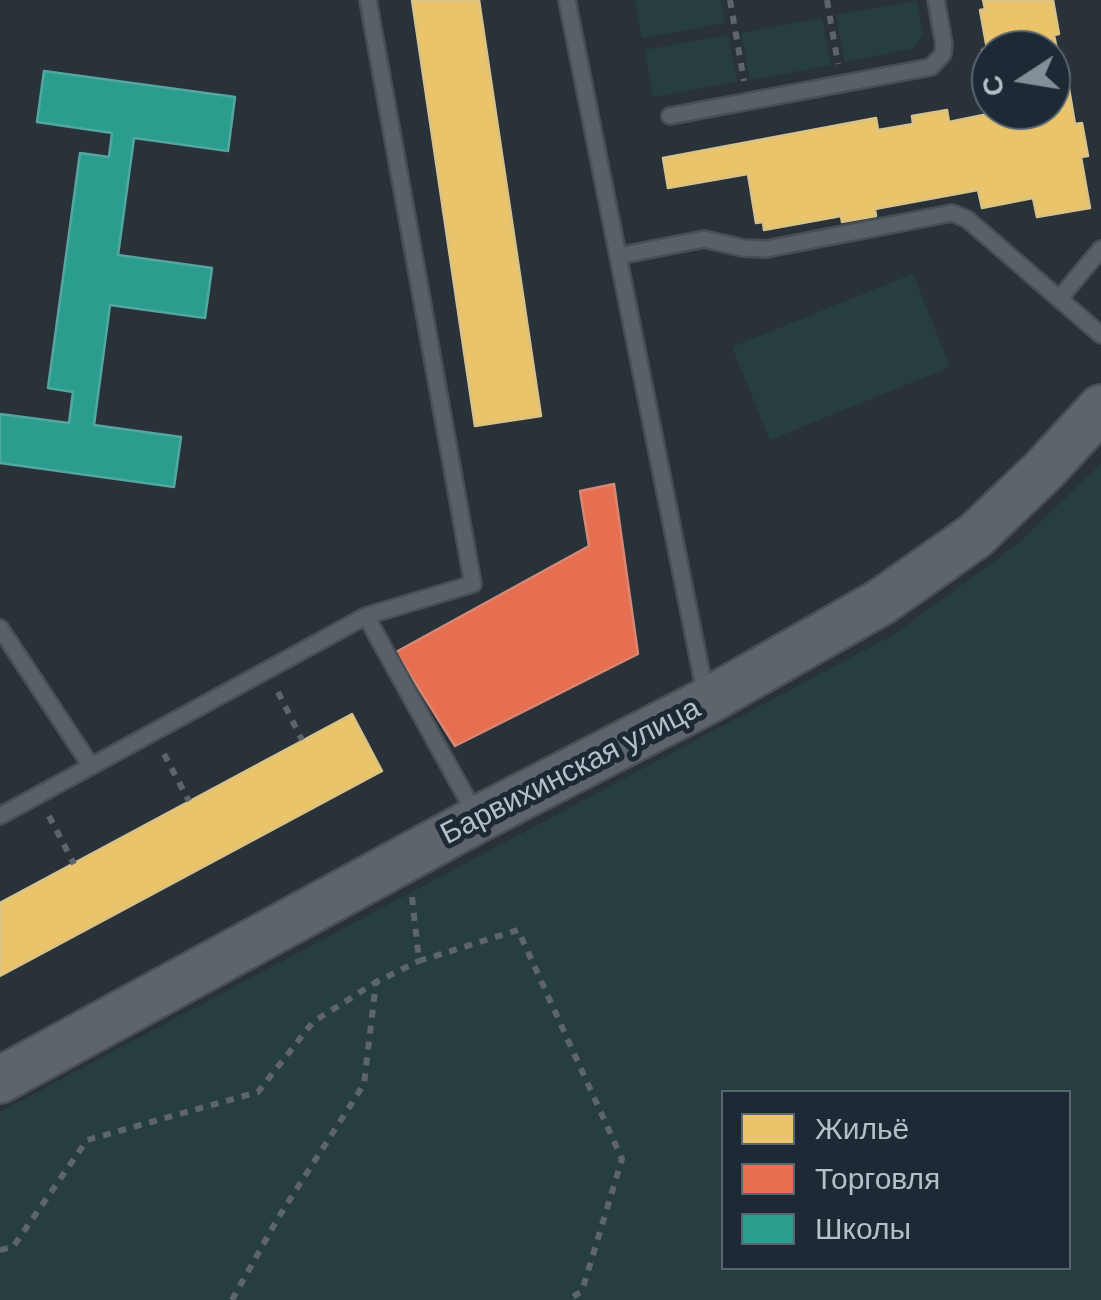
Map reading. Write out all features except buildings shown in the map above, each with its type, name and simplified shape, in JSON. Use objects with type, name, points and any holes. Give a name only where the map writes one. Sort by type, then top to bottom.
[{"type":"street","name":"Барвихинская улица","points":[[0,1080],[408,856],[707,701],[881,602],[974,536],[1045,469],[1101,408]]},
{"type":"lane","points":[[0,816],[366,616],[473,584],[368,0]]},
{"type":"lane","points":[[567,0],[707,701]]},
{"type":"lane","points":[[670,116],[922,70],[938,63],[944,44],[936,0]]},
{"type":"lane","points":[[618,256],[704,239],[766,249],[952,213],[967,219],[1101,335]]},
{"type":"lane","points":[[1059,299],[1101,249]]},
{"type":"lane","points":[[366,616],[478,819]]},
{"type":"lane","points":[[0,628],[91,766]]},
{"type":"path","points":[[730,0],[748,102]]},
{"type":"path","points":[[827,0],[842,84]]},
{"type":"path","points":[[267,670],[302,740]]},
{"type":"path","points":[[153,732],[189,801]]},
{"type":"path","points":[[38,795],[74,864]]},
{"type":"path","points":[[408,856],[419,961]]},
{"type":"path","points":[[0,1250],[13,1246],[87,1140],[258,1092],[313,1022],[376,982],[419,961],[518,930],[622,1158],[582,1291],[568,1300]]},
{"type":"path","points":[[232,1300],[278,1218],[364,1084],[376,982]]},
{"type":"green space","points":[[635,0],[721,0],[725,23],[642,38]]},
{"type":"green space","points":[[916,1],[923,34],[914,48],[845,62],[836,15]]},
{"type":"green space","points":[[822,18],[831,65],[750,80],[741,33]]},
{"type":"green space","points":[[728,35],[737,82],[653,97],[645,50]]},
{"type":"green space","points":[[913,274],[950,367],[770,440],[732,347]]},
{"type":"green space","points":[[1101,464],[1101,1300],[0,1300],[0,1112],[893,635],[1015,546]]}]
